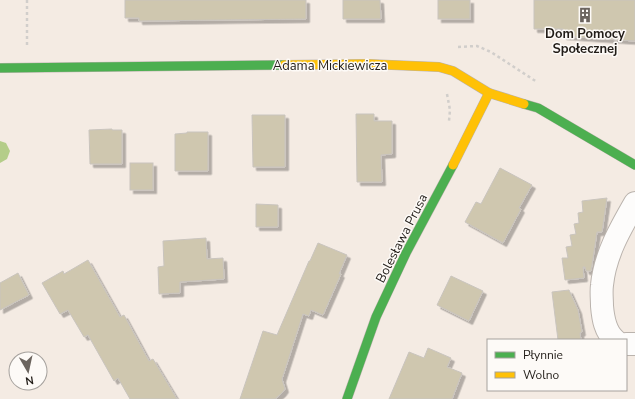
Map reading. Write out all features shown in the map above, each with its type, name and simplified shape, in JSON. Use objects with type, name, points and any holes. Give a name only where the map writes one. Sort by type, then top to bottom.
[{"type":"street","name":"Adama Mickiewicza","points":[[0,68],[368,64],[439,67],[453,72],[489,93],[538,108],[635,165]]},
{"type":"street","name":"Bolesława Prusa","points":[[347,399],[376,318],[406,253],[464,145],[489,93]]},
{"type":"street","points":[[613,339],[605,326],[602,314],[601,287],[610,250],[635,203]]},
{"type":"path","points":[[27,0],[27,68]]},
{"type":"path","points":[[454,47],[477,46],[491,52],[530,77]]},
{"type":"path","points":[[447,92],[450,110],[448,123]]},
{"type":"shaded area","points":[[0,141],[6,143],[10,151],[7,159],[0,163]]},
{"type":"building","points":[[125,0],[306,0],[306,19],[139,21],[139,18],[125,18]]},
{"type":"building","points":[[343,0],[380,0],[381,19],[343,19]]},
{"type":"building","points":[[438,0],[470,0],[470,19],[438,19]]},
{"type":"building","name":"Dom Pomocy Społecznej","points":[[534,0],[635,0],[635,41],[563,36],[563,29],[534,29]]},
{"type":"building","points":[[356,114],[374,114],[374,121],[392,121],[392,154],[381,155],[382,182],[357,182]]},
{"type":"building","points":[[252,115],[285,115],[285,167],[253,167]]},
{"type":"building","points":[[89,130],[122,130],[122,164],[90,164]]},
{"type":"building","points":[[187,132],[208,132],[208,171],[175,171],[175,134]]},
{"type":"building","points":[[130,163],[153,163],[153,190],[130,190]]},
{"type":"building","points":[[500,168],[532,185],[519,208],[521,209],[503,243],[465,222],[476,202],[481,204]]},
{"type":"building","points":[[607,198],[602,232],[597,232],[591,271],[586,271],[585,267],[583,267],[584,278],[565,280],[562,258],[568,258],[566,247],[572,246],[570,235],[576,234],[574,224],[579,223],[578,213],[583,212],[582,201]]},
{"type":"building","points":[[256,204],[278,205],[278,227],[256,227]]},
{"type":"building","points":[[206,238],[207,259],[223,258],[224,279],[180,282],[180,293],[159,294],[158,267],[164,266],[163,241]]},
{"type":"building","points":[[318,243],[347,255],[339,274],[341,274],[323,315],[311,310],[309,316],[303,314],[282,379],[285,389],[282,393],[275,399],[240,399],[263,331],[277,335]]},
{"type":"building","points":[[88,260],[120,317],[124,315],[149,361],[153,359],[177,399],[130,399],[118,378],[114,381],[88,335],[84,337],[68,310],[60,314],[42,283],[63,271],[64,274]]},
{"type":"building","points":[[18,273],[29,295],[0,310],[0,283]]},
{"type":"building","points":[[451,276],[483,291],[469,321],[437,305]]},
{"type":"building","points":[[569,290],[578,310],[582,332],[580,333],[581,339],[558,339],[552,292]]},
{"type":"building","points":[[428,348],[451,358],[447,367],[462,373],[452,399],[389,399],[409,352],[424,358]]},
{"type":"traffic: fast","points":[[0,68],[284,65]]},
{"type":"traffic: fast","points":[[524,104],[538,108],[635,165]]},
{"type":"traffic: fast","points":[[347,399],[376,317],[406,253],[453,165]]},
{"type":"traffic: slow","points":[[284,65],[368,64],[439,67],[453,71],[489,93],[524,104]]},
{"type":"traffic: slow","points":[[453,165],[489,93]]},
{"type":"place","name":"Dom Pomocy Społecznej","points":[[585,15]]}]
